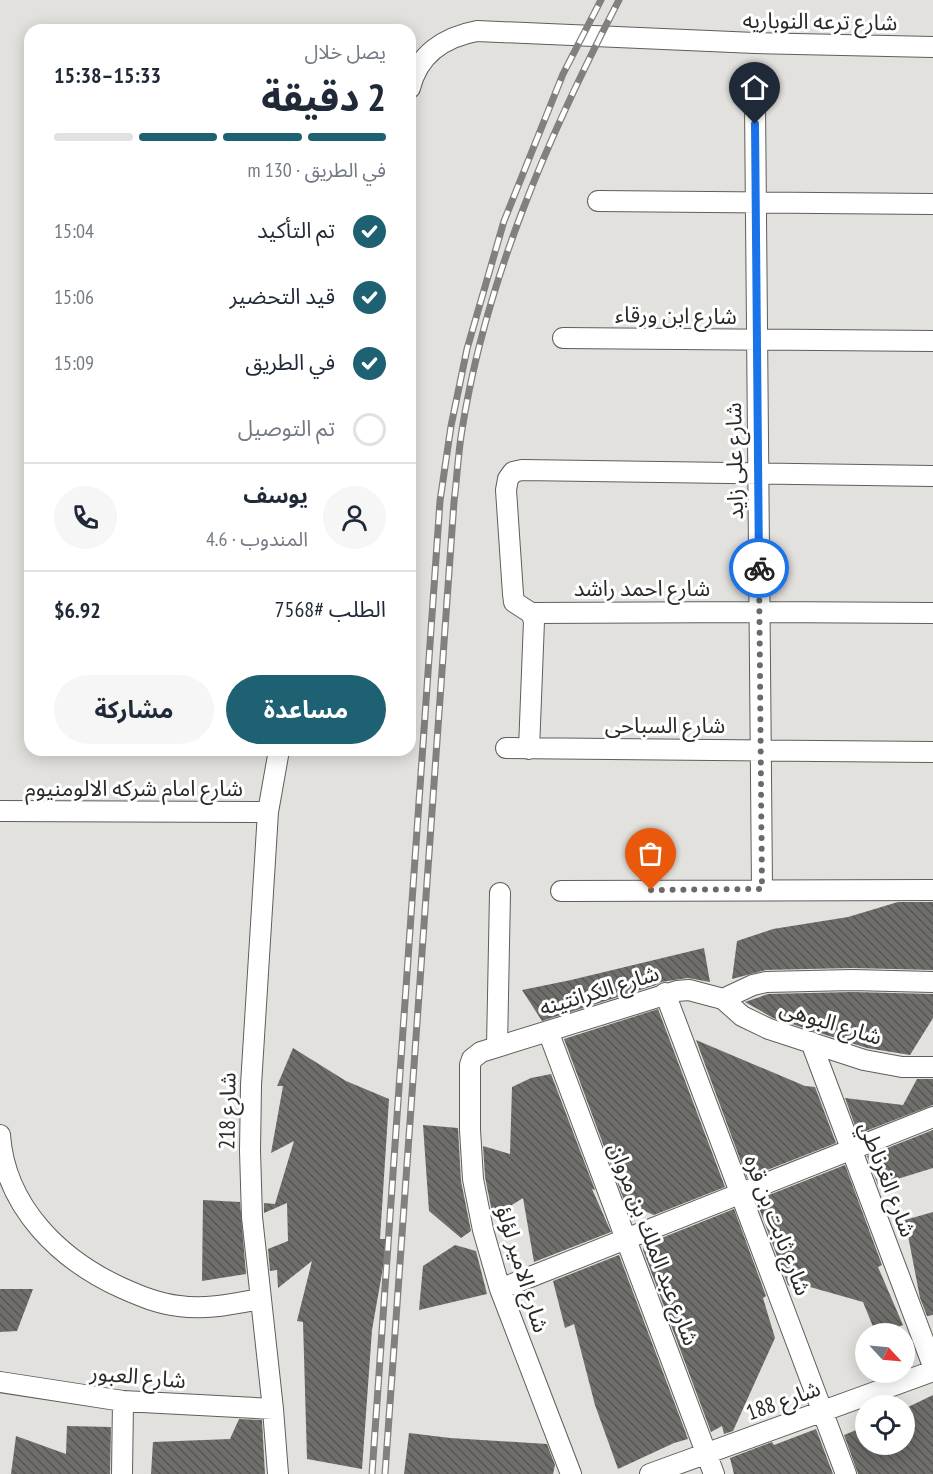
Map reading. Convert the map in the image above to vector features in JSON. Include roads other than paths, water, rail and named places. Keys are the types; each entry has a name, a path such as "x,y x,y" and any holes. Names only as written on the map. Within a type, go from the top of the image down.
{"street":[{"name":"شارع ترعه النوباريه","path":"416,72 437,46 456,36 477,31 754,43 933,47"},
{"name":"شارع على زايد","path":"754,104 762,889"},
{"path":"598,201 933,204"},
{"name":"شارع ابن ورقاء","path":"563,338 933,341"},
{"path":"529,748 534,621 531,613 514,602 506,490 508,479 513,472 522,470 933,476"},
{"name":"شارع احمد راشد","path":"531,613 933,614"},
{"name":"شارع السباحى","path":"506,748 933,752"},
{"name":"شارع 218","path":"278,756 268,812 251,1085 252,1217 278,1474"},
{"name":"شارع امام شركه الالومنيوم","path":"0,811 268,812"},
{"path":"561,891 933,890"},
{"path":"497,1047 500,893"},
{"path":"723,999 743,989 766,982 852,980 933,982"},
{"name":"شارع الكرانتينه","path":"470,1071 470,1065 476,1055 665,993 689,990 723,999"},
{"name":"شارع ثابت بن قره","path":"665,993 846,1474"},
{"name":"شارع البوهى","path":"723,999 742,1016 755,1023 864,1060 902,1066 933,1067"},
{"name":"شارع عبد الملك بن مروان","path":"548,1031 714,1474"},
{"name":"شارع الغرناطي","path":"811,1042 933,1366"},
{"name":"شارع الامير لؤلؤ","path":"470,1071 473,1179 483,1230 500,1288 571,1474"},
{"path":"500,1288 933,1117"},
{"path":"0,1135 1,1155 19,1198 40,1230 59,1250 74,1261 106,1281 144,1298 177,1306 212,1307 260,1299"},
{"name":"شارع 188","path":"650,1474 933,1371"},
{"name":"شارع العبور","path":"0,1382 123,1401 273,1409"},
{"path":"122,1474 123,1401"}],"railway":[{"path":"372,1474 440,501 451,426 467,349 504,221 563,74 601,0"},
{"path":"385,1474 459,448 473,373 487,318 523,209 568,103 619,0"}]}
